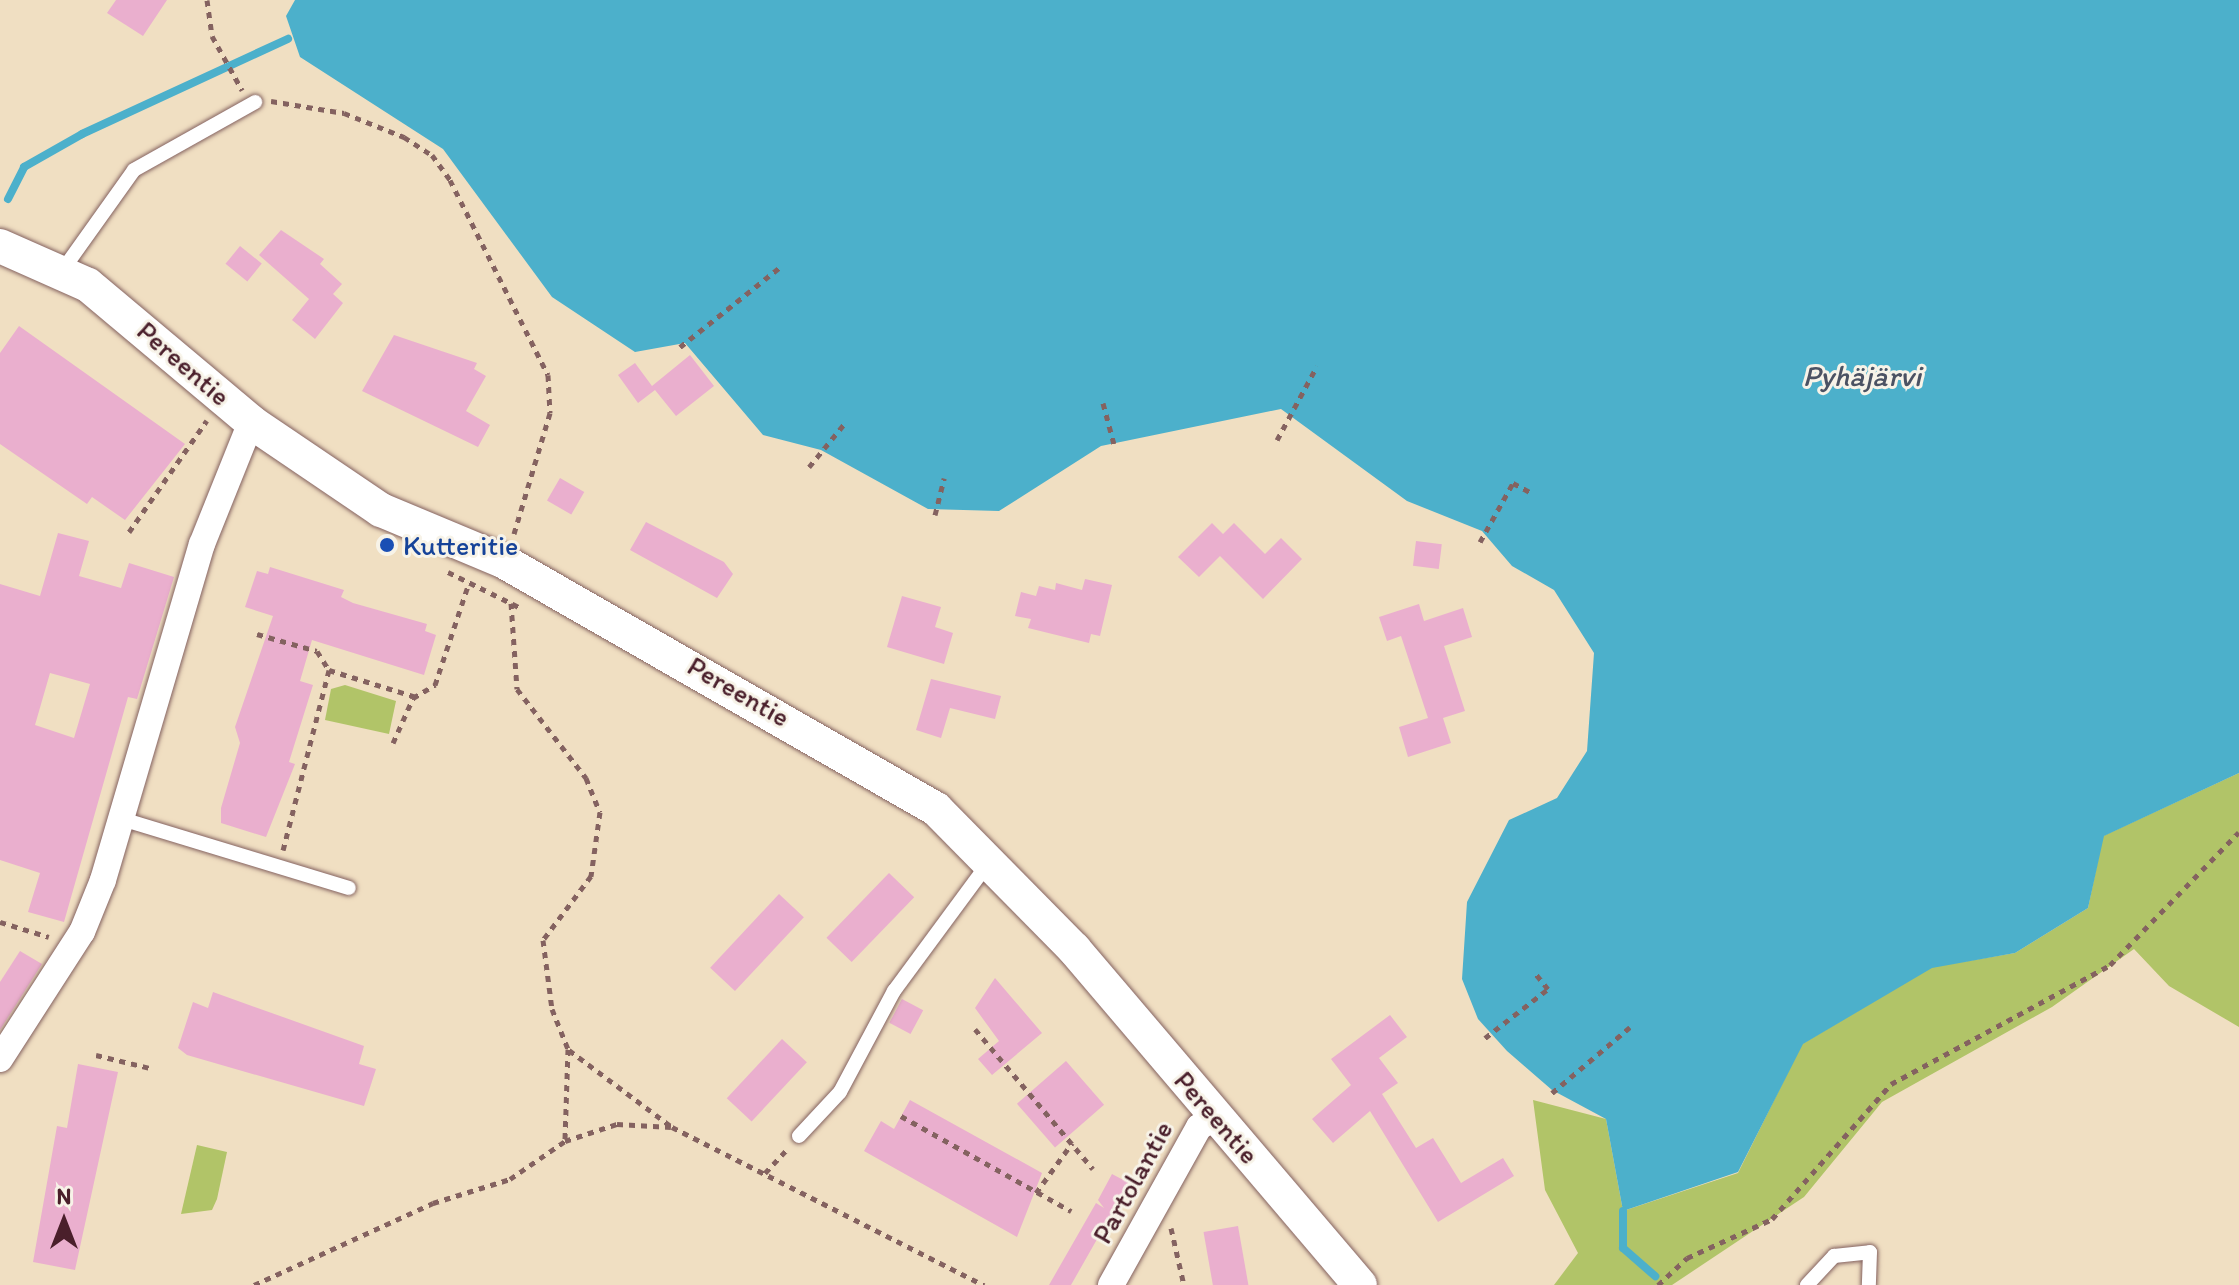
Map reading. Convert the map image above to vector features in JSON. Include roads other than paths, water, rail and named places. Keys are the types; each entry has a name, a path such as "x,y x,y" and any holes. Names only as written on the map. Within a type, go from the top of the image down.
{"street":[{"name":"Pereentie","path":"0,246 62,271 112,302 244,434 381,510 503,561 870,767 936,809 991,859 1360,1285"},
{"path":"0,1059 74,945 122,819 244,434"},
{"name":"Partolantie","path":"1111,1285 1199,1127 1217,1117"}],"lane":[{"path":"62,271 134,170 255,102"},
{"path":"122,819 349,888"},
{"path":"799,1136 840,1092 894,991 991,859"},
{"path":"1807,1285 1834,1256 1870,1252 1869,1285"}],"water":[{"name":"Pyhäjärvi","path":"295,0 2239,0 2239,773 2104,836 2088,908 2015,953 1932,968 1803,1044 1738,1172 1623,1211 1606,1119 1552,1090 1507,1051 1478,1019 1462,979 1467,902 1509,820 1557,798 1587,751 1594,653 1554,590 1512,566 1482,531 1407,501 1281,409 1101,446 999,511 928,509 821,450 763,435 685,343 635,352 552,297 443,149 300,57 286,16"}],"waterway":[{"path":"8,199 24,167 82,134 288,39"},
{"path":"1623,1211 1623,1248 1655,1276"}],"place":[{"name":"Kutteritie","path":"387,545"}]}
